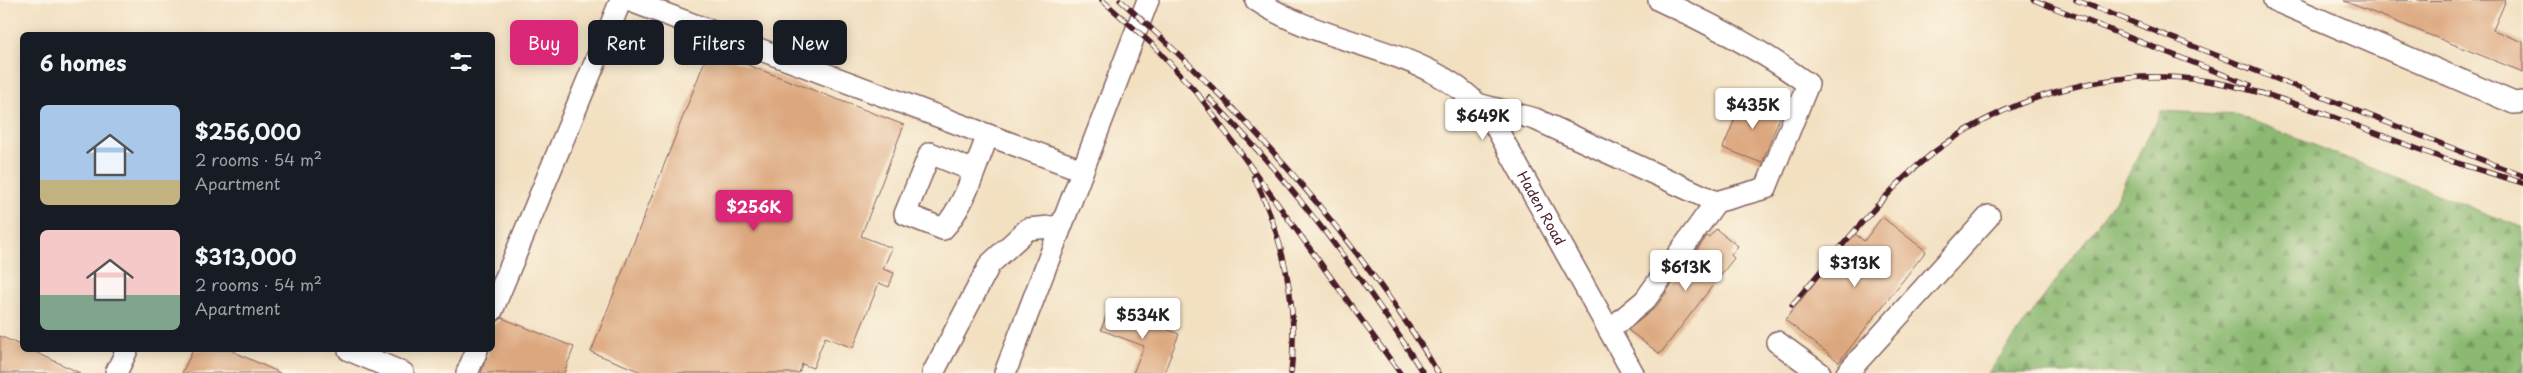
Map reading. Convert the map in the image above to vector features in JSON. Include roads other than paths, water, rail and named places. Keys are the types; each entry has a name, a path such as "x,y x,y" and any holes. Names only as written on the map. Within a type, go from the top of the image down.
{"street":[{"path":"495,304 621,0"},
{"path":"628,0 1082,170"},
{"path":"1005,373 1148,0"},
{"name":"Haden Road","path":"1256,0 1288,18 1424,67 1466,91 1482,105 1633,373"},
{"path":"1609,330 1644,300 1716,202 1766,188 1808,84 1776,61 1745,43 1659,0"},
{"path":"2274,0 2514,103 2523,102"},
{"path":"1482,105 1535,119 1716,202"},
{"path":"974,171 988,135"},
{"path":"1847,373 1989,216"},
{"path":"933,373 990,264 1028,229 1061,226"},
{"path":"1777,342 1820,373"},
{"path":"116,373 126,352"},
{"path":"354,352 403,373"},
{"path":"467,373 475,352"}],"railway":[{"path":"1102,0 1153,45 1198,94 1400,373"},
{"path":"1120,0 1219,94 1310,194 1385,292 1413,332 1438,373"},
{"path":"2034,0 2250,85"},
{"path":"2076,0 2523,176"},
{"path":"1792,305 1875,208 1905,177 1935,152 1968,129 2004,111 2042,96 2082,85 2122,79 2162,77 2201,80 2233,86 2325,114"},
{"path":"1209,98 1268,162 1324,230 1375,300 1423,373"},
{"path":"2320,112 2447,160 2523,183"},
{"path":"1254,177 1273,224 1286,272 1293,323 1291,373"}]}
